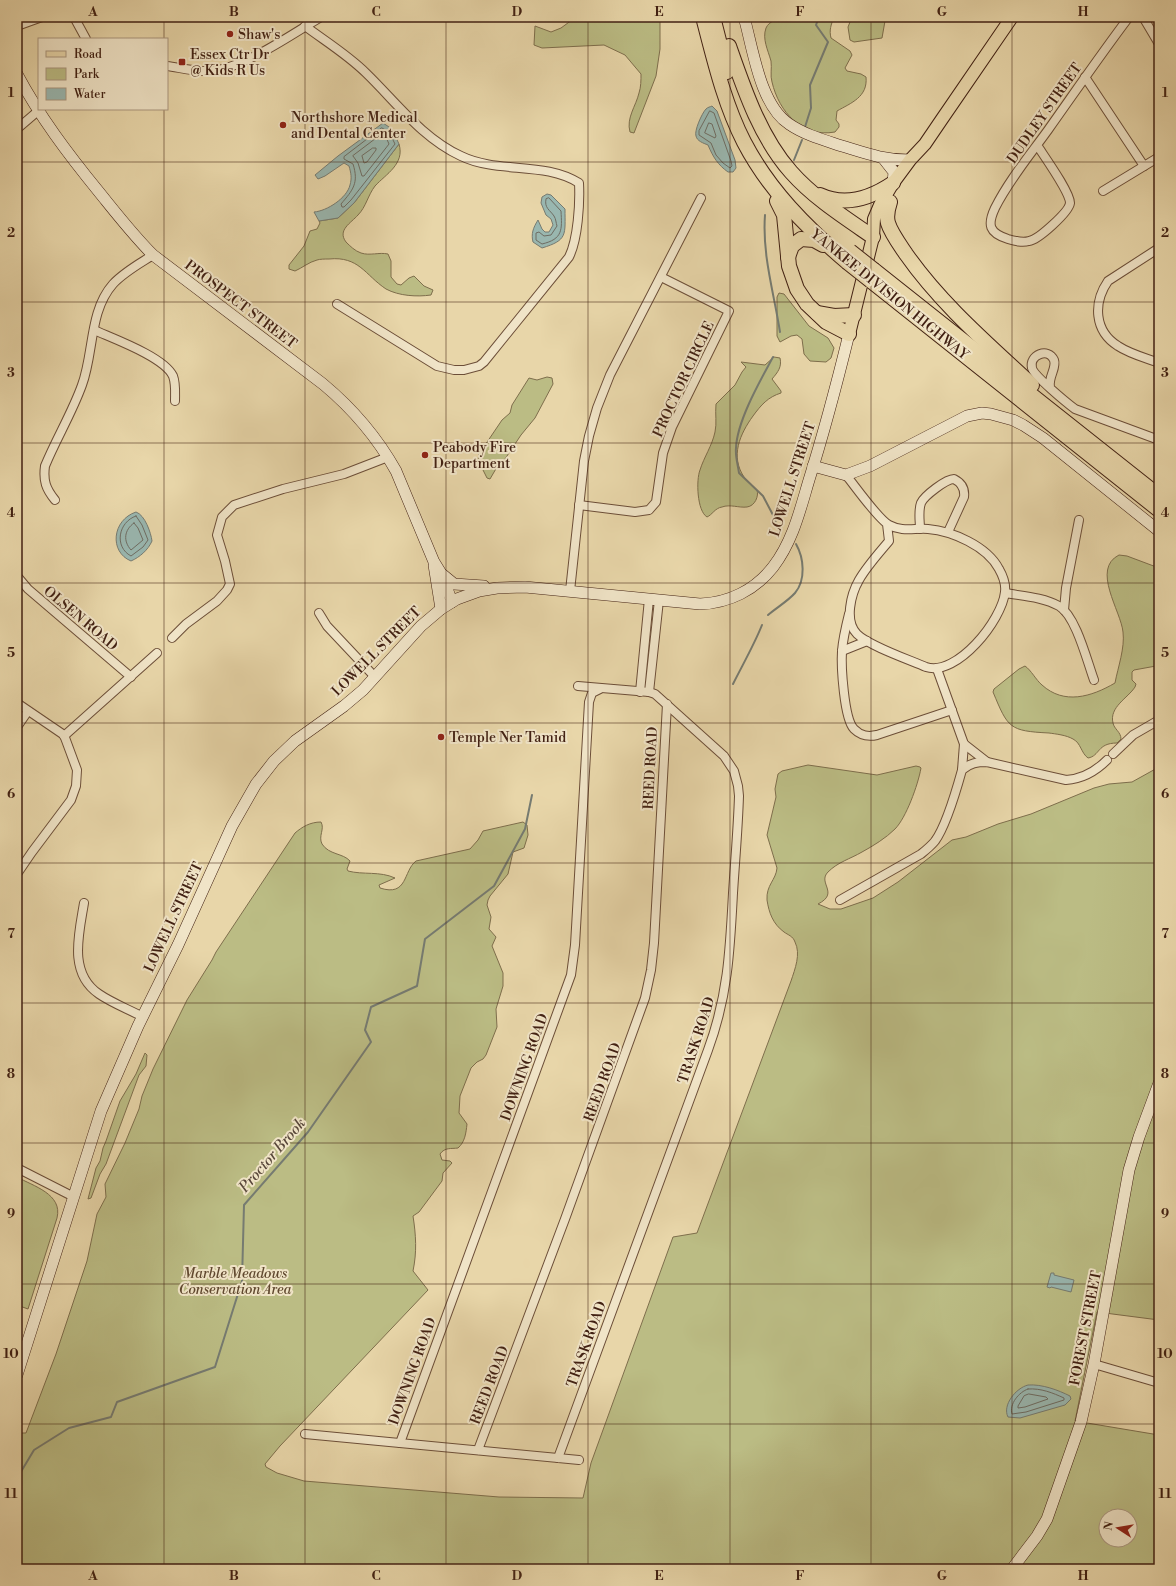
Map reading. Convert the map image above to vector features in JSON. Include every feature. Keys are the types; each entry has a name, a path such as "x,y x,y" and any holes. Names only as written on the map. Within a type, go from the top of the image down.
{"highway":[{"name":"YANKEE DIVISION HIGHWAY","path":"703,17 725,96 744,142 770,184 802,222 873,276 1159,510"},
{"name":"YANKEE DIVISION HIGHWAY","path":"713,17 733,91 747,125 761,153 778,178 802,207 848,256"},
{"path":"717,17 746,92 764,130 783,161 810,190 872,237"},
{"path":"725,96 733,130 743,152 781,208 784,215 788,259 791,274 797,289 807,304 826,322 849,334"},
{"path":"810,190 828,198 844,200 872,196 893,183"},
{"path":"890,202 887,215 890,227 914,264 936,293 952,311 1119,463"},
{"path":"788,259 792,246 801,239 807,238 848,256"},
{"name":"YANKEE DIVISION HIGHWAY","path":"873,276 1119,463 1159,496"},
{"path":"817,313 834,316 854,315"}],"main road":[{"name":"LOWELL STREET","path":"849,334 872,237 874,219 877,212 893,183 910,160 925,144 1012,17"},
{"name":"LOWELL STREET","path":"872,237 890,202 920,156 925,144"}],"street":[{"path":"17,26 42,17"},
{"path":"74,17 85,38"},
{"path":"168,66 209,71 231,67 254,56 321,17"},
{"path":"744,17 767,97 771,105 788,124 805,133 883,158 910,160"},
{"name":"DUDLEY STREET","path":"1037,145 1067,192 1070,202 1068,207 1057,220 1033,240 1022,242 1002,237 991,229 990,223 996,207 1037,145 1129,17"},
{"path":"1143,17 1159,44"},
{"path":"305,26 361,68 411,120 453,152 462,157 479,162 558,173 579,183 579,204 574,244 569,257 484,362 479,366 458,371 438,366 337,304"},
{"name":"PROSPECT STREET","path":"17,74 38,111 82,171 134,236 152,255 336,394 367,427 388,457 405,490 434,562 442,575 452,602"},
{"path":"1086,77 1144,166"},
{"path":"17,129 38,111"},
{"path":"1103,191 1159,156"},
{"path":"883,158 894,172 893,183"},
{"path":"570,591 586,449 597,408 610,375 701,198"},
{"path":"1159,248 1108,281 1103,289 1098,312 1101,328 1110,340 1124,350 1159,363"},
{"path":"55,500 46,487 44,480 45,466 82,384 99,307 107,292 123,275 152,255"},
{"name":"PROCTOR CIRCLE","path":"579,505 635,512 643,512 653,506 658,496 663,453 672,426 729,311 661,277"},
{"path":"94,330 151,356 164,365 173,376 175,385 175,401"},
{"name":"LOWELL STREET","path":"17,1375 19,1357 74,1197 101,1111 232,826 256,784 284,750 353,699 421,626 452,602 479,591 497,588 525,587 700,604 711,603 734,597 756,584 774,566 786,546 796,522 834,396 849,334"},
{"path":"1050,387 1065,402 1079,411 1159,440"},
{"path":"846,475 870,466 967,416 982,413 992,414 1023,424 1044,438 1159,530"},
{"path":"172,638 186,624 217,601 227,590 230,584 217,535 222,517 234,505 283,489 344,474 388,457"},
{"path":"813,466 846,475 887,524 905,530 940,530 967,541 989,556 998,567 1005,583 1005,592 1002,604 996,617 980,638 966,653 946,667 937,669 926,667 867,641 856,634 850,618 850,608"},
{"path":"920,529 920,508 924,499 946,481 954,479 961,484 965,492 948,532"},
{"path":"1064,610 1066,588 1079,520"},
{"path":"887,524 889,541"},
{"path":"905,530 889,541 859,581 850,608 842,651 848,717 854,728 865,736 877,735 952,710"},
{"name":"PROSPECT STREET","path":"434,562 441,609"},
{"path":"442,575 454,584 497,588"},
{"name":"OLSEN ROAD","path":"17,576 33,594 131,677"},
{"path":"1051,603 1060,596 1066,588"},
{"path":"1005,592 1051,603 1064,610 1073,623 1094,680"},
{"path":"640,692 654,600"},
{"path":"578,686 649,692 654,600"},
{"path":"319,613 327,626 375,677"},
{"path":"842,651 867,641"},
{"path":"64,736 157,653"},
{"path":"840,900 921,854 935,840 943,826 962,770 964,744 937,669"},
{"name":"DOWNING ROAD","path":"400,1443 571,975 575,945 589,702 592,693 600,689"},
{"name":"TRASK ROAD","path":"558,1458 712,1038 723,1002 727,977 739,804 738,786 734,771 724,756 667,704 655,694 649,692"},
{"path":"17,703 64,736 77,770 74,794 17,874"},
{"name":"REED ROAD","path":"478,1450 573,1197 645,998 651,970 654,943 667,704"},
{"path":"17,726 28,711"},
{"path":"962,770 971,764 987,762 1066,780 1075,779 1089,774 1110,757 1133,735 1159,720"},
{"path":"964,744 987,762"},
{"path":"84,903 78,950 81,972 90,986 98,993 143,1017"},
{"name":"FOREST STREET","path":"1012,1569 1037,1536 1050,1510 1081,1422 1094,1364 1130,1170 1139,1137 1159,1083"},
{"path":"17,1168 74,1197"},
{"path":"1094,1364 1159,1383"},
{"path":"305,1434 579,1460"}],"green space":[{"path":"576,17 660,17 660,49 656,76 634,133 630,132 629,122 640,91 641,74 625,55 604,45 542,48 534,45 535,26 551,32 561,28"},
{"path":"784,17 834,17 830,32 831,38 850,51 852,55 845,68 847,71 861,74 866,77 864,90 858,98 837,111 836,120 839,127 835,132 823,133 802,127 786,113 775,93 771,80 771,61 766,44 765,32 769,24"},
{"path":"852,17 885,17 882,38 854,42 850,40 848,27"},
{"path":"399,144 400,151 397,163 375,186 361,212 346,227 343,234 346,242 361,253 388,254 391,261 391,277 397,284 401,285 409,278 414,276 424,286 433,290 431,295 408,295 386,289 355,263 348,260 324,259 311,262 295,271 289,269 289,265 304,246 310,231 317,229 320,223 319,221 338,218 354,203"},
{"path":"779,293 784,294 809,326 828,338 834,348 831,358 826,362 810,361 804,354 802,339 797,335 791,336 780,342 777,336 777,297"},
{"path":"774,357 780,358 780,367 772,379 781,393 772,397 759,408 744,430 738,445 737,453 740,469 748,482 757,490 756,500 752,505 747,507 725,506 715,510 707,517 701,509 699,502 698,481 702,465 715,432 716,404 735,385 746,367 741,362 765,365"},
{"path":"547,377 552,378 553,384 535,418 521,435 503,462 497,467 490,479 487,478 478,460 479,454 502,420 510,413 512,405 529,378 537,380"},
{"path":"1119,555 1127,556 1159,568 1159,661 1156,666 1134,670 1132,672 1132,680 1136,684 1135,687 1116,707 1113,717 1113,723 1120,734 1121,739 1117,743 1102,747 1095,755 1088,758 1078,743 1070,738 1055,734 1025,731 1012,725 1002,713 993,692 994,689 1025,666 1040,683 1050,691 1068,697 1087,695 1115,683 1122,651 1123,632 1107,580 1111,561"},
{"name":"Marble Meadows Conservation Area","path":"808,765 877,775 916,766 921,768 911,801 895,829 888,836 836,866 825,876 828,892 827,896 818,904 830,909 841,909 873,898 898,882 952,840 966,837 998,824 1031,814 1094,788 1109,784 1132,782 1159,767 1159,1320 1097,1312 1075,1421 1159,1435 1159,1569 17,1569 17,1447 22,1433 26,1433 56,1354 87,1261 97,1214 106,1197 105,1184 125,1143 153,1069 187,1000 216,952 295,833 306,825 317,822 321,822 322,825 322,844 328,850 347,858 350,861 347,869 348,871 377,874 395,878 379,885 380,888 389,890 396,889 404,882 412,865 416,861 470,849 478,840 483,831 523,822 527,825 528,835 524,848 513,852 508,874 488,900 487,905 491,917 489,929 496,937 492,946 503,973 503,986 496,1009 497,1027 486,1055 471,1068 460,1096 459,1113 467,1124 465,1137 458,1148 446,1149 440,1154 442,1160 450,1161 452,1163 443,1173 442,1181 419,1212 413,1216 416,1244 413,1271 428,1290 280,1446 265,1464 266,1467 277,1473 304,1481 499,1497 583,1498 591,1463 673,1237 697,1233 796,967 797,947 795,942 792,937 780,929 774,922 770,914 767,900 769,886 775,876 777,868 767,835 776,797 775,789 778,774 782,771"},
{"path":"145,1053 147,1055 146,1066 139,1075 106,1164 100,1174 91,1198 88,1199 96,1168 100,1161 103,1148 120,1101 136,1074"},
{"path":"17,1177 45,1192 56,1203 58,1210 57,1218 28,1309 17,1305"}],"water":[{"path":"712,106 717,111 735,160 736,168 733,172 728,172 721,167 708,145 699,141 696,136 697,126 702,114 707,108"},
{"path":"383,123 392,129 399,144 354,203 338,218 319,221 314,212 325,209 341,199 348,190 351,182 351,176 349,166 344,163 318,179 315,175"},
{"path":"547,194 551,195 565,209 565,231 561,239 557,242 542,248 533,242 532,234 538,220 545,232 549,232 553,225 551,219 546,215 541,203 542,197"},
{"path":"136,512 145,520 152,541 143,553 131,561 124,557 119,551 116,536 122,522 128,516"},
{"path":"1051,1273 1074,1280 1071,1292 1047,1287"},
{"path":"1028,1385 1044,1386 1070,1396 1071,1399 1065,1405 1020,1418 1008,1417 1007,1407 1011,1398 1015,1393"}],"waterway":[{"name":"Proctor Brook","path":"805,127 811,108 810,85 828,42 816,25 819,17"},
{"name":"Proctor Brook","path":"794,160 802,140"},
{"name":"Proctor Brook","path":"765,215 765,245 780,332"},
{"name":"Proctor Brook","path":"773,357 756,389 740,426 737,437 736,454 739,473 763,496 779,531"},
{"name":"Proctor Brook","path":"768,615 792,596 799,588 803,569 801,556 796,544"},
{"name":"Proctor Brook","path":"733,684 762,625"},
{"name":"Proctor Brook","path":"17,1540 19,1475 34,1450 69,1428 111,1417 117,1402 215,1367 242,1281 244,1205 308,1132 371,1042 365,1030 371,1007 417,986 425,939 494,886 525,829 532,795"}],"place":[{"name":"Shaw's","path":"230,34"},
{"name":"Essex Ctr Dr @ Kids R Us","path":"182,62"},
{"name":"Northshore Medical and Dental Center","path":"283,125"},
{"name":"Peabody Fire Department","path":"425,455"},
{"name":"Temple Ner Tamid","path":"441,737"}]}
